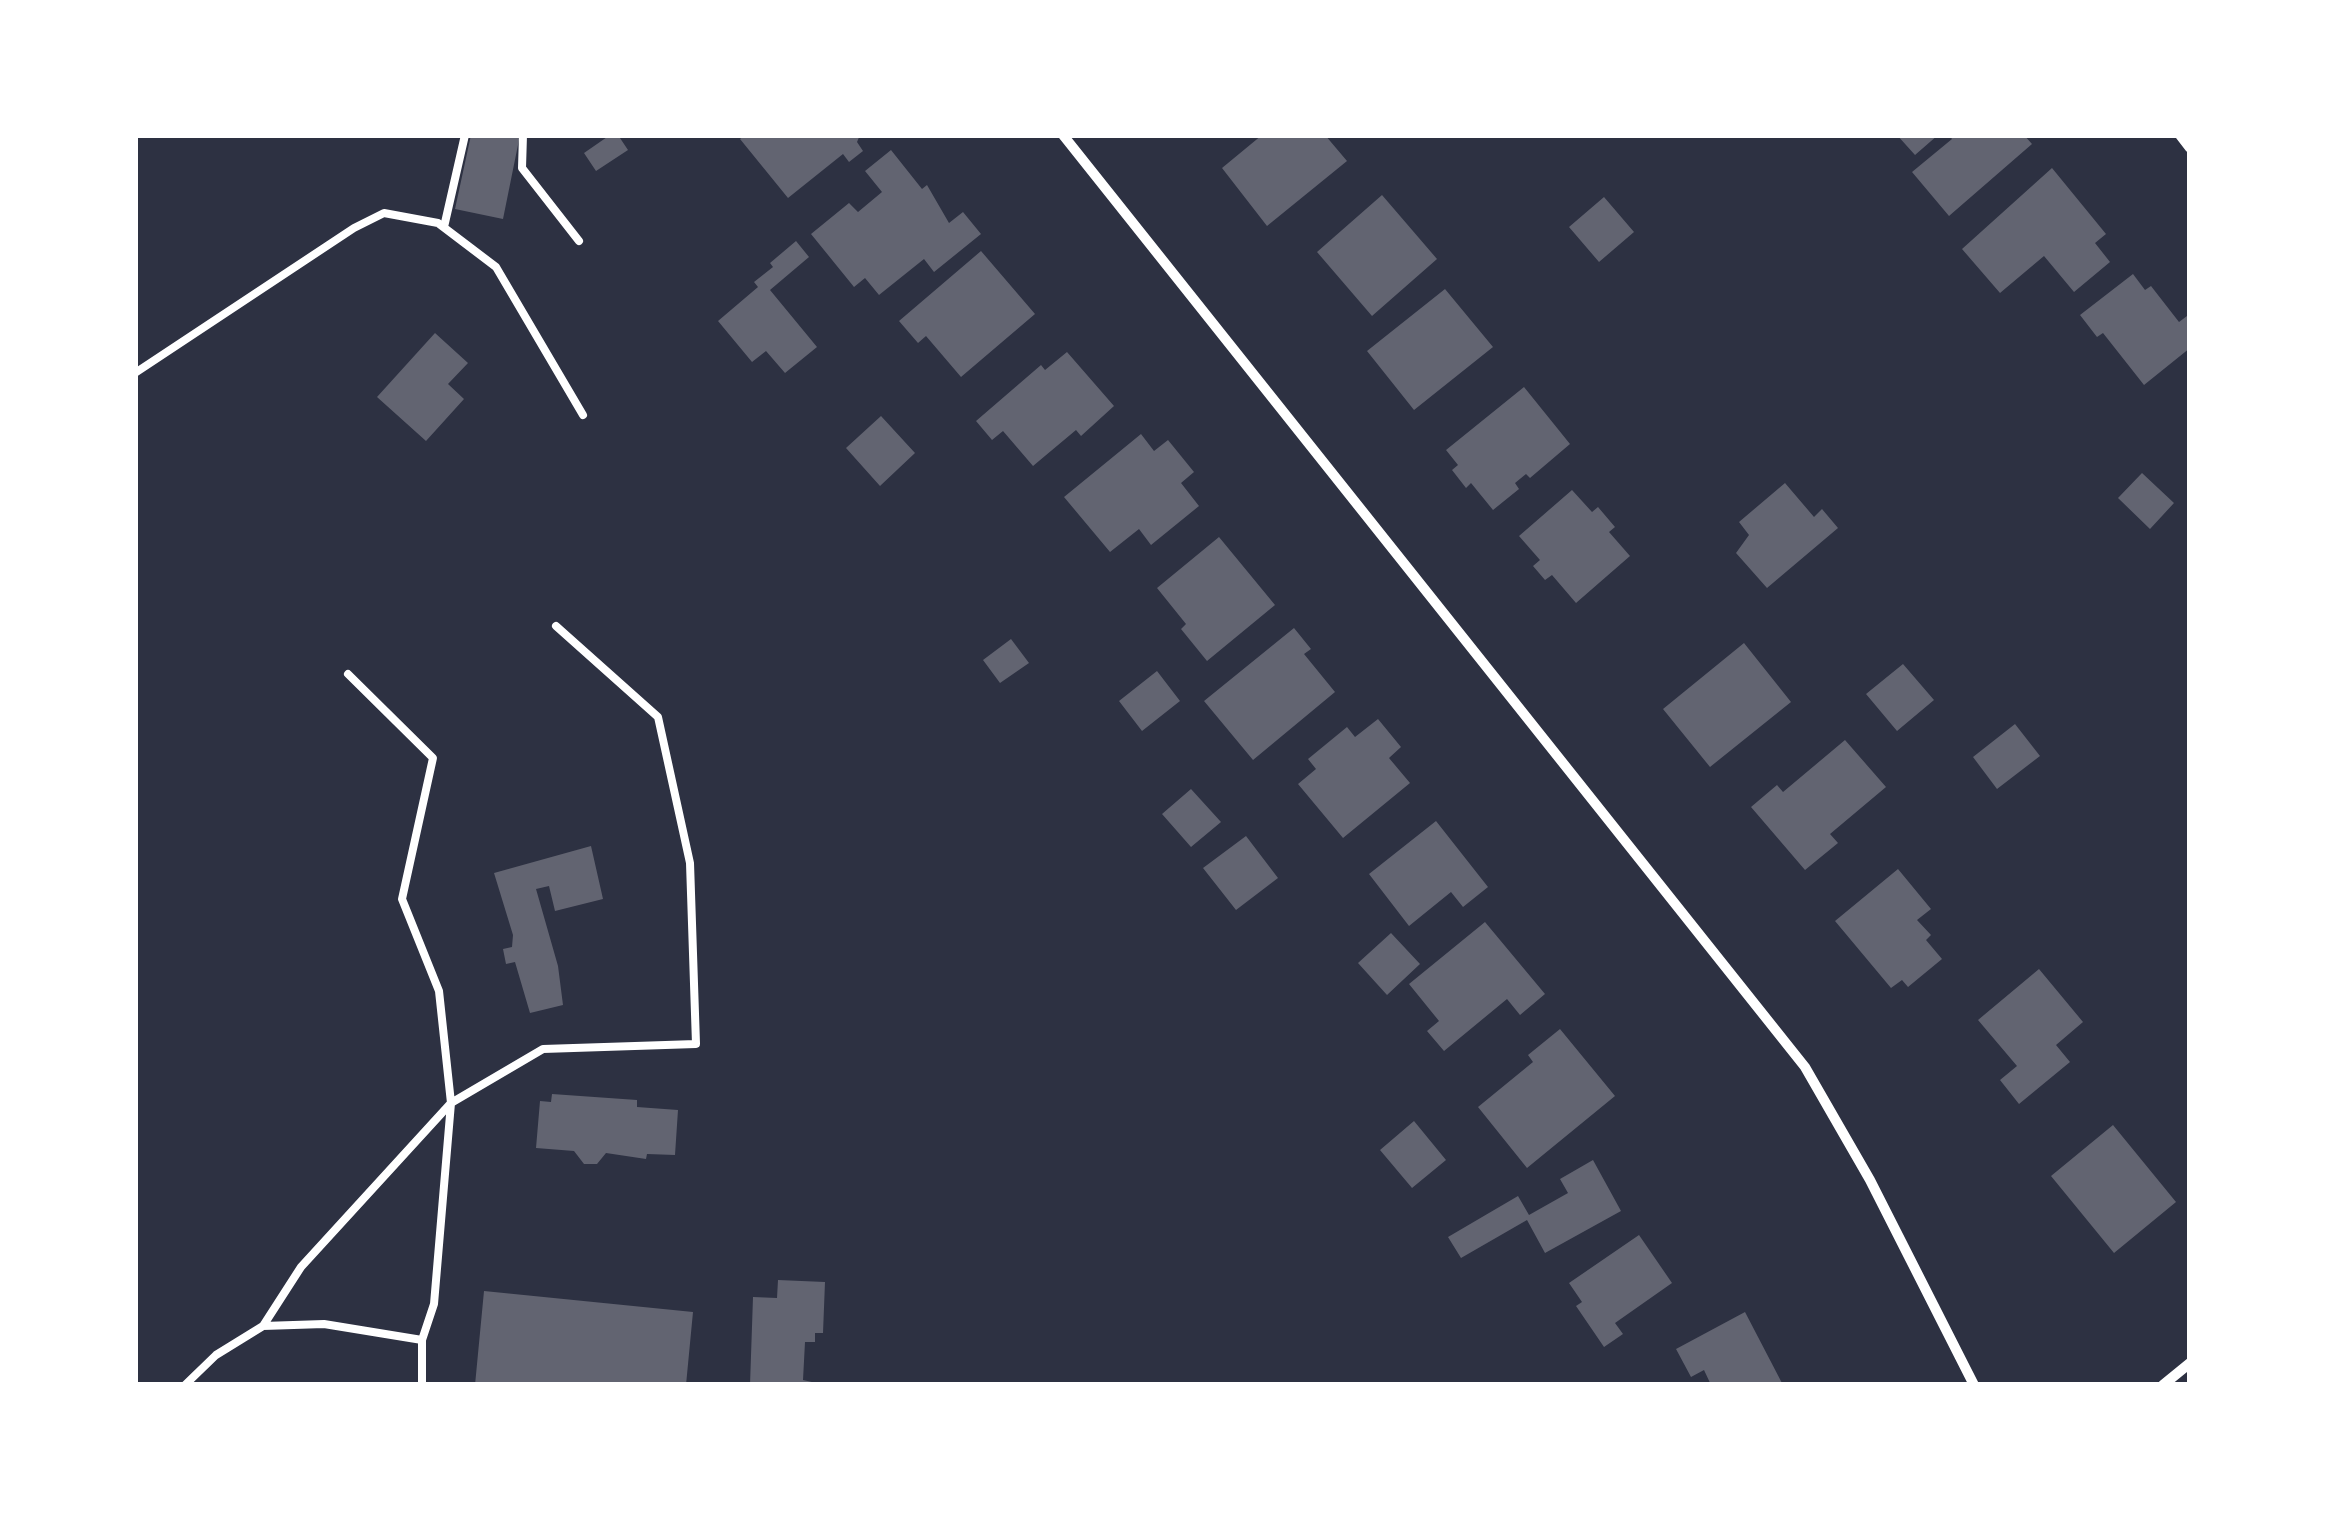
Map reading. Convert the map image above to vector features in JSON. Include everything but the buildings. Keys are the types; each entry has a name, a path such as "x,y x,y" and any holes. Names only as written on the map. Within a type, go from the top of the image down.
{"street":[{"path":"1063,135 1805,1068 1897,1230 1974,1385"},
{"path":"2180,135 2190,148"},
{"path":"2163,1385 2190,1363"}],"lane":[{"path":"444,227 465,135"},
{"path":"523,135 522,168 579,242"},
{"path":"135,374 354,228 384,213 444,227 496,266 583,415"},
{"path":"185,1385 216,1356 262,1326 301,1267 451,1104 543,1049 696,1044 690,863 658,718 556,626"},
{"path":"348,674 434,758 402,899 438,990 451,1104 434,1304 422,1340 422,1385"},
{"path":"262,1326 324,1324 422,1340"}]}
